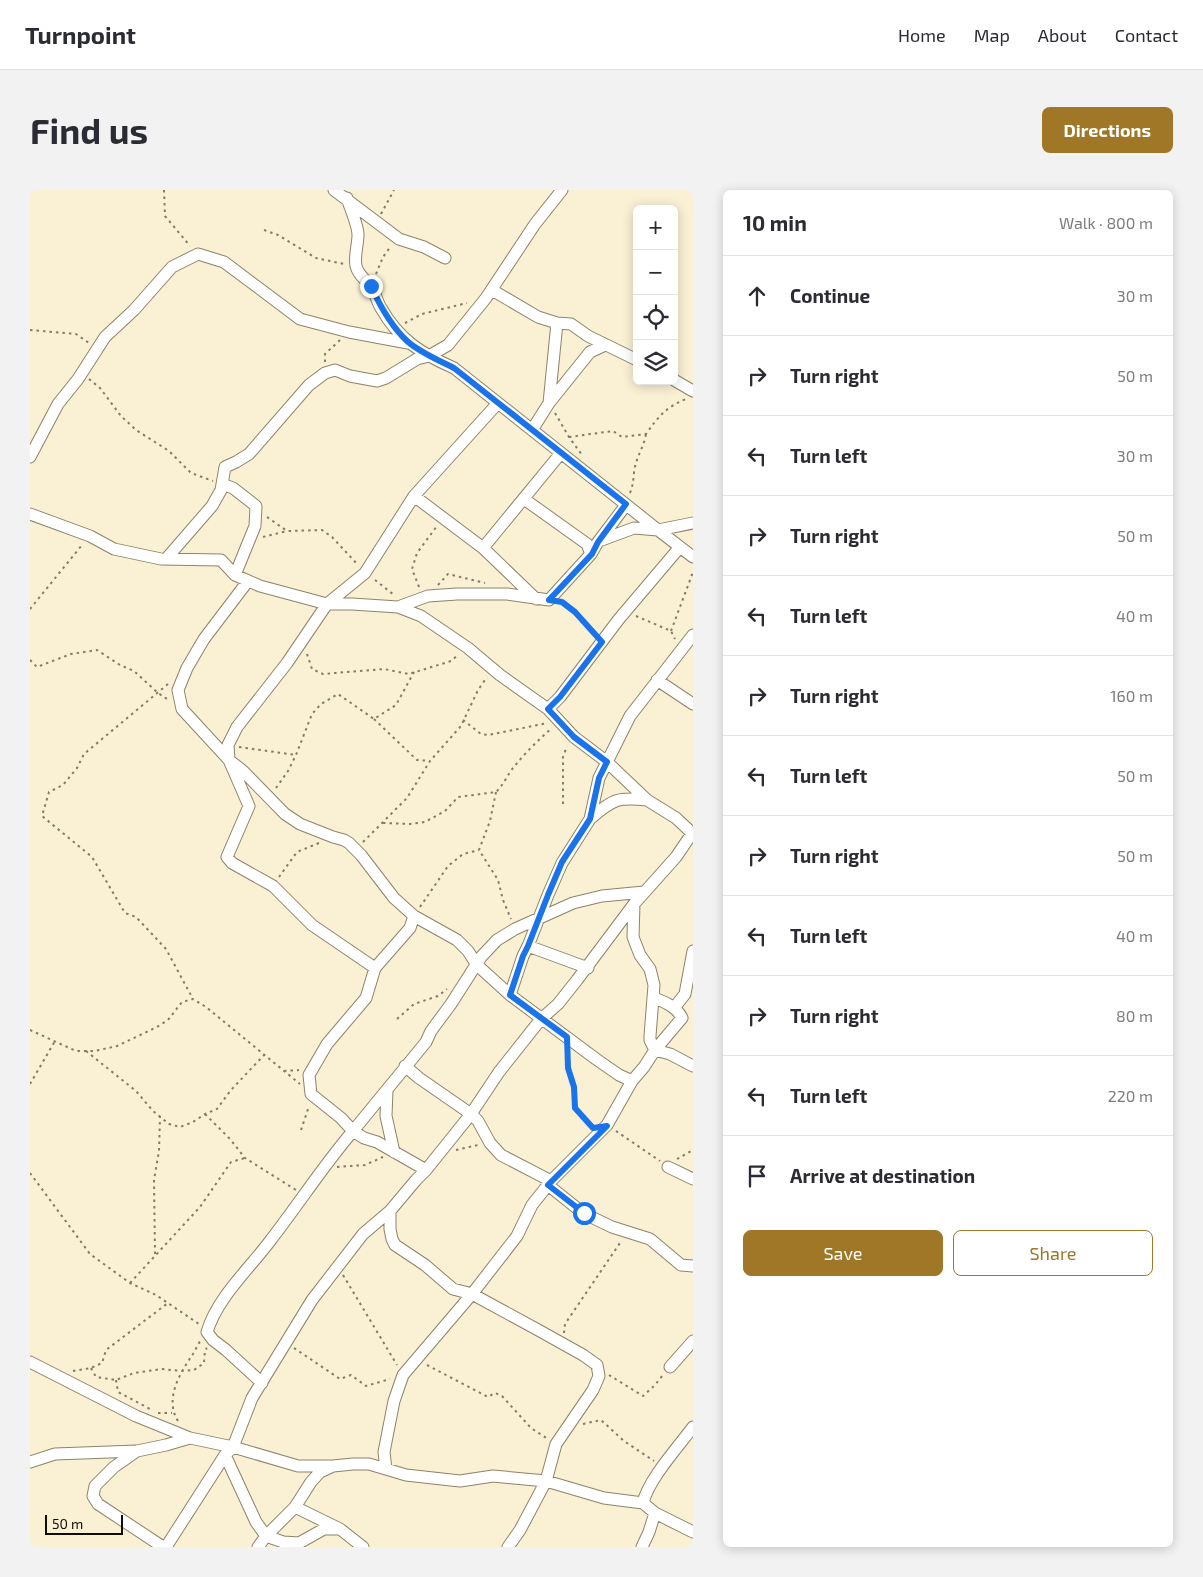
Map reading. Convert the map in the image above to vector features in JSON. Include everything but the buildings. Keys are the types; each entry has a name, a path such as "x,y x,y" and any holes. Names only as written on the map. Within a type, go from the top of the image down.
{"street":[{"path":"334,190 347,198 397,238 424,247 446,258"},
{"path":"166,559 212,506 221,490 225,467 249,454 309,385 325,373 335,370 350,376 377,381 386,378 417,359 430,356 448,345 492,290 535,224 562,190"},
{"path":"347,198 358,234 355,256 356,267 363,279 371,286 381,308 408,343 454,368 658,530 688,550 619,620 560,697 548,709"},
{"path":"30,457 58,404 78,379 105,337 134,310 172,267 198,254 224,262 300,319 349,332 408,343"},
{"path":"492,290 538,317 557,323 571,324 588,336 633,358"},
{"path":"549,403 557,323"},
{"path":"448,345 454,368"},
{"path":"532,430 549,403 590,352 605,345"},
{"path":"678,384 690,395"},
{"path":"375,968 312,925 273,886 232,863 227,857 249,806 229,760 228,745 237,727 287,663 327,604 366,573 414,496 498,403"},
{"path":"483,548 561,454"},
{"path":"222,484 234,488 256,506 255,526 235,574"},
{"path":"414,496 483,548 536,599"},
{"path":"524,499 587,544 592,554"},
{"path":"30,514 90,536 114,549 166,559 220,560 235,574 260,586 327,604 402,606 428,596 457,594 507,594 549,600 592,554 598,542 626,504"},
{"path":"598,542 634,528 658,530 693,523"},
{"path":"248,581 219,618 187,668 178,690 182,710 229,760 243,771 285,814 300,824 344,840 355,849 394,898 414,916 457,940 468,951 477,965 510,995 619,1075 632,1081"},
{"path":"137,1451 114,1467 95,1486 93,1496 98,1504 164,1547 229,1451 252,1398 312,1300 363,1234 390,1211 426,1170 471,1114 499,1072 541,1019 558,1004 588,968 634,904 676,857 693,833 676,818 647,800 607,762 572,735 548,709 493,669 468,648 421,616 402,606"},
{"path":"590,819 599,778 630,716 693,635"},
{"path":"657,680 693,704"},
{"path":"510,995 523,956 562,862 590,819 611,802 618,799 647,800"},
{"path":"262,1383 210,1336 210,1321 222,1301 270,1242 324,1168 426,1042 431,1031 481,957 497,940 515,929 573,903 602,896 644,892"},
{"path":"634,904 634,938 640,955 650,969 654,985 650,1040 655,1050 670,1054 693,1066"},
{"path":"414,916 410,928 375,968 366,998 327,1044 309,1075 311,1094 341,1118 353,1132 426,1170"},
{"path":"528,946 588,968"},
{"path":"674,1008 684,994 693,951"},
{"path":"386,1469 384,1452 394,1401 402,1375 472,1294 517,1236 532,1205 549,1183 607,1126 632,1081 644,1068 655,1050 688,1019 666,1003 654,998"},
{"path":"405,1066 471,1114 478,1121 490,1143 501,1155 549,1183 584,1213 612,1227 650,1239 681,1264 693,1266"},
{"path":"387,1088 386,1116 394,1152"},
{"path":"668,1166 693,1180"},
{"path":"390,1211 390,1229 392,1239 396,1245 453,1289 472,1294 597,1365 599,1376 593,1390 556,1444 546,1481 520,1530 508,1547"},
{"path":"670,1367 693,1342"},
{"path":"30,1362 136,1416 190,1438 229,1451 298,1466 369,1464 406,1475 460,1481 493,1476 546,1481 604,1498 643,1503 655,1513 693,1532"},
{"path":"643,1503 645,1494 693,1427"},
{"path":"30,1462 55,1454 137,1451 190,1438"},
{"path":"229,1451 256,1522 266,1536 300,1545 324,1529 340,1529"},
{"path":"258,1547 266,1536 295,1507 311,1482 320,1472 334,1466"},
{"path":"295,1507 340,1529 363,1547"},
{"path":"642,1547 655,1513"}],"path":[{"path":"164,190 165,216 198,254"},
{"path":"376,222 394,190"},
{"path":"264,230 278,235 316,258 356,267"},
{"path":"371,286 383,257 397,238"},
{"path":"395,328 422,314 468,303"},
{"path":"30,330 76,334 97,349"},
{"path":"325,373 325,354 349,332"},
{"path":"78,379 86,378 93,382 100,388 121,416 136,430 169,451 191,473 222,484"},
{"path":"626,504 634,483 634,473 645,444 646,434 659,416 674,404 690,395"},
{"path":"549,403 586,461"},
{"path":"569,437 613,431 622,437 646,434"},
{"path":"256,506 287,532"},
{"path":"424,598 412,569 417,553 443,518"},
{"path":"249,541 287,532 322,530 332,537 366,573 402,606"},
{"path":"30,609 90,536"},
{"path":"671,632 693,572"},
{"path":"549,600 562,602 575,612 602,642"},
{"path":"619,620 637,615 671,632 680,651"},
{"path":"302,641 312,668 323,674 384,669 409,674 451,661 468,648"},
{"path":"30,660 37,667 71,654 97,650 120,665 134,670 158,693 182,710"},
{"path":"355,849 407,798 430,761 461,726 478,690 493,669"},
{"path":"374,719 396,705 414,672"},
{"path":"172,680 84,754 77,768 63,785 49,792 42,816 92,857 125,913 136,917 166,949 193,999 206,1007 311,1094 301,1130"},
{"path":"268,797 288,771 312,714 321,704 338,694 374,719 417,760 430,761"},
{"path":"464,720 481,734 488,735 559,721"},
{"path":"479,850 490,821 496,792 536,742 559,721"},
{"path":"563,804 563,757 572,735"},
{"path":"228,745 296,755"},
{"path":"382,823 410,824 426,822 445,811 458,797 496,792"},
{"path":"273,886 297,852 333,837"},
{"path":"414,916 448,866 463,854 479,850"},
{"path":"479,850 498,880 503,900 515,929"},
{"path":"397,1019 414,1004 438,996 452,985"},
{"path":"30,1030 76,1051 95,1051 117,1046 157,1027 168,1020 182,1002 193,999"},
{"path":"567,1037 568,1068 574,1087 575,1108 593,1128 607,1126 668,1166 679,1157 693,1150"},
{"path":"30,1084 55,1041"},
{"path":"86,1051 136,1090 146,1103 169,1124 180,1127 217,1109 231,1090 264,1055"},
{"path":"284,1071 312,1069"},
{"path":"205,1114 230,1139 245,1158 304,1196"},
{"path":"155,1255 154,1180 159,1151 160,1116"},
{"path":"439,1154 490,1143"},
{"path":"324,1168 365,1165 394,1152"},
{"path":"130,1284 200,1207 231,1162 245,1158"},
{"path":"30,1173 90,1254 130,1284 156,1295 194,1320 210,1336"},
{"path":"563,1344 565,1324 627,1232"},
{"path":"286,1342 340,1379 351,1375 366,1386 402,1375 338,1266"},
{"path":"72,1371 91,1368 102,1363 106,1350 168,1303"},
{"path":"190,1438 172,1413 173,1393 181,1371 199,1342 210,1336"},
{"path":"91,1368 96,1378 116,1380 134,1373 162,1369 194,1370 204,1363 205,1350 210,1336"},
{"path":"416,1359 488,1397 495,1394 502,1396 531,1428 556,1444"},
{"path":"597,1365 617,1381 643,1396 656,1385 670,1367"},
{"path":"116,1380 118,1392 157,1413 172,1413"},
{"path":"568,1426 601,1420 624,1441 663,1467"}],"route":[{"path":"371,286 381,308 408,343 454,368 626,504 598,542 592,554 549,600 562,602 575,612 602,642 560,697 548,709 574,737 607,762 599,778 590,819 562,862 523,956 510,995 567,1037 568,1068 574,1087 575,1108 593,1128 607,1126 548,1185 584,1213"}]}
